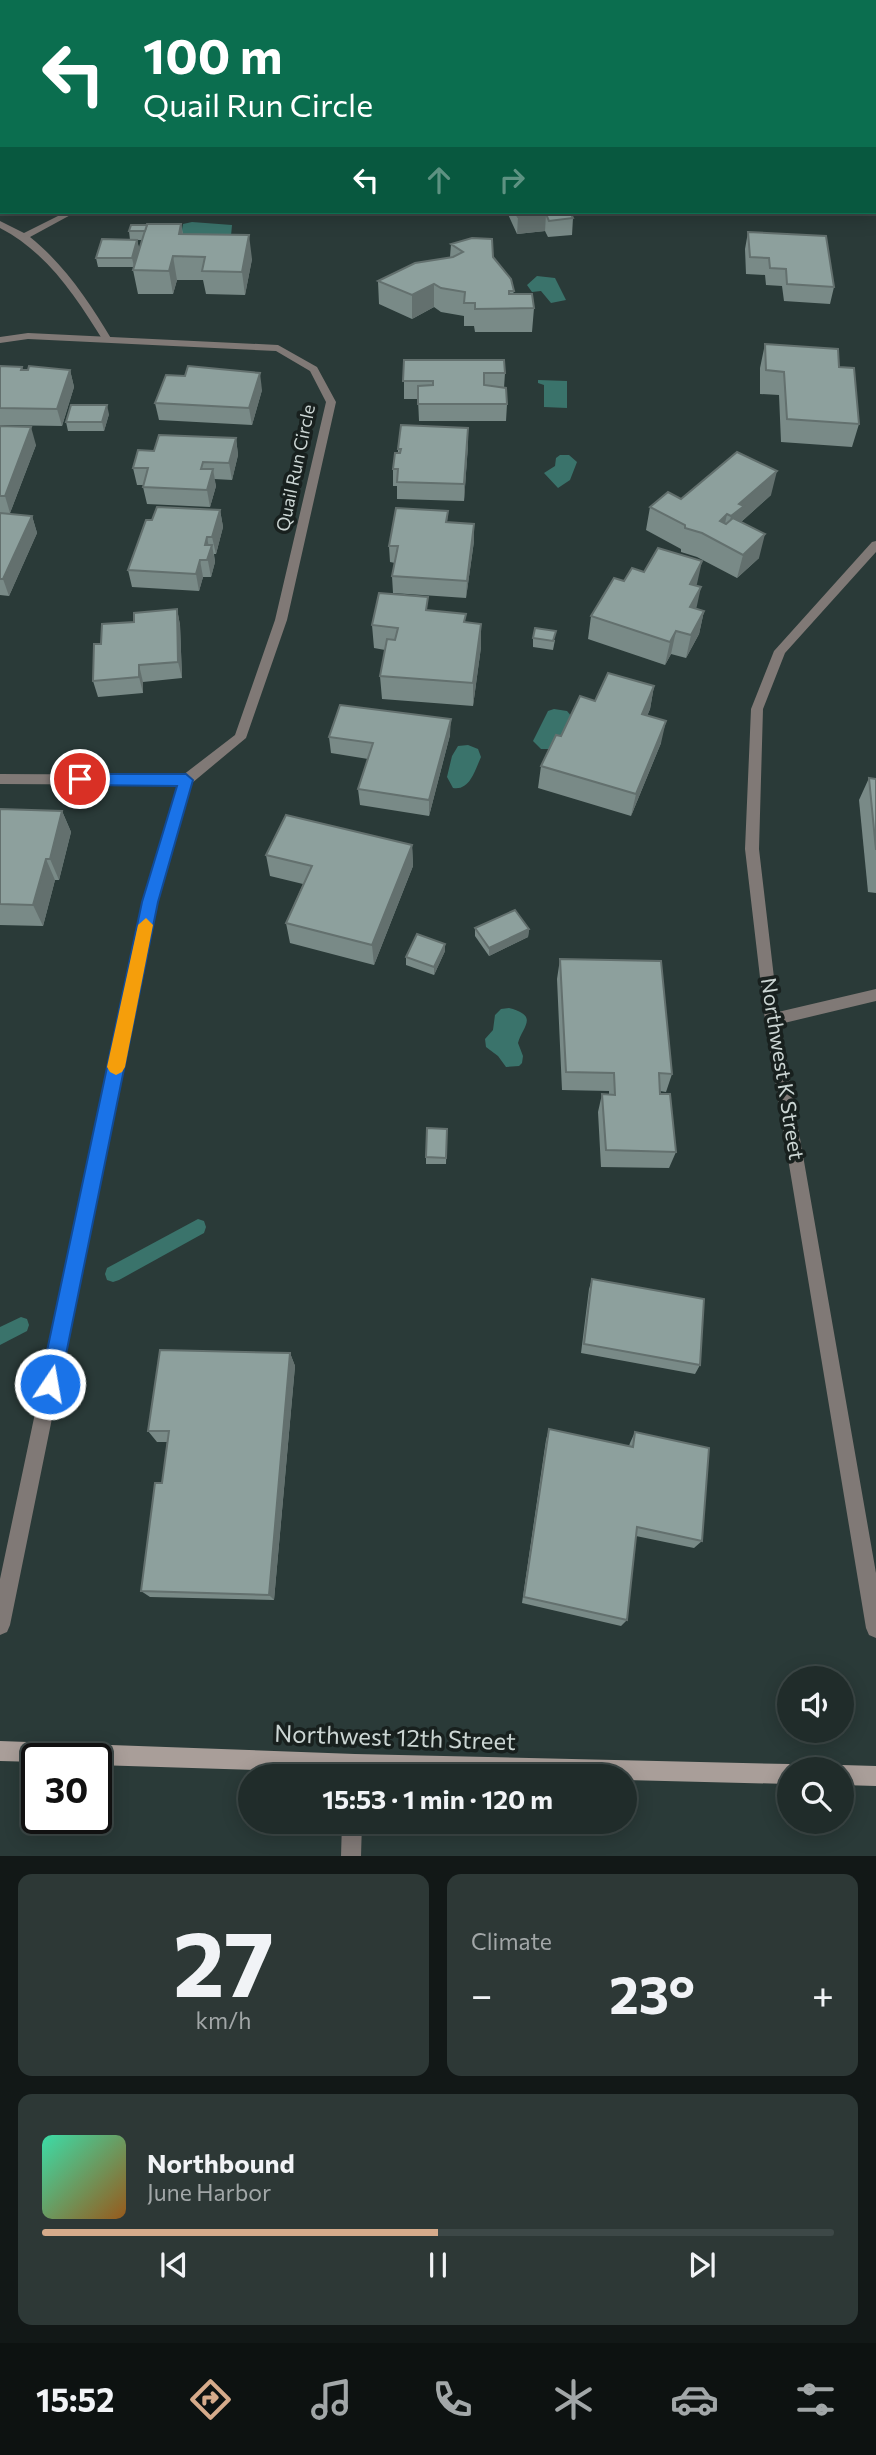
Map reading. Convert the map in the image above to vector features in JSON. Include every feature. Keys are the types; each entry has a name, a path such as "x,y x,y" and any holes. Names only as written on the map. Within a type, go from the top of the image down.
{"street":[{"path":"23,237 67,214"},
{"path":"0,224 23,237 37,249 97,321 107,340"},
{"name":"Quail Run Circle","path":"0,340 28,336 278,348 314,369 331,402 281,620 240,738 186,780"},
{"name":"Northwest K Street","path":"876,545 780,651 757,709 752,849 772,1020 876,1628"},
{"path":"0,779 186,780 150,902 0,1625"},
{"path":"772,1020 876,995"},
{"name":"Northwest 12th Street","path":"0,1751 243,1764"},
{"name":"Northwest 12th Street","path":"637,1773 777,1774"},
{"path":"854,1775 876,1776"},
{"path":"351,1856 352,1834"}],"shaded area":[{"path":"192,222 232,225 231,236 181,235 183,224"},
{"path":"537,276 555,278 566,300 551,303 541,291 532,292 527,285"},
{"path":"538,380 567,381 567,408 544,407 544,385 538,383"},
{"path":"569,455 577,462 570,480 558,488 544,473 555,466 556,458"},
{"path":"548,711 567,711 573,718 553,749 541,749 533,741"},
{"path":"468,745 478,749 481,757 468,783 453,788 447,777 452,756 458,746"},
{"path":"509,1008 524,1015 527,1023 518,1043 523,1056 522,1063 519,1066 506,1067 498,1056 486,1047 485,1039 493,1030 495,1015 501,1009"}],"building":[{"path":"516,214 546,214 518,217"},
{"path":"546,214 571,214 573,218 549,221"},
{"path":"147,224 181,224 179,234 249,235 242,272 202,271 205,257 173,256 169,271 133,270"},
{"path":"131,225 147,225 145,231 129,231"},
{"path":"748,232 826,236 834,287 787,284 786,269 770,268 769,258 750,257"},
{"path":"472,238 492,239 493,257 511,279 514,291 509,291 509,294 532,294 534,308 475,309 475,303 464,303 465,292 441,288 434,284 412,295 378,281 415,263 453,257 463,252 451,244"},
{"path":"102,239 137,240 132,258 96,258"},
{"path":"765,344 838,349 839,367 854,368 859,424 787,419 784,372 766,370"},
{"path":"404,360 504,360 505,373 484,373 484,385 506,388 507,404 418,404 418,386 433,385 433,381 403,381"},
{"path":"0,366 22,367 21,370 28,370 29,366 70,370 57,409 0,408"},
{"path":"188,366 260,373 249,408 155,403 166,375 185,376"},
{"path":"71,405 107,405 102,422 66,422"},
{"path":"401,425 468,428 464,484 397,482 398,469 393,469 395,453 400,453 401,449 398,449"},
{"path":"0,426 31,427 5,496 0,496"},
{"path":"159,435 236,438 229,463 203,462 201,469 213,469 207,490 143,487 148,468 133,468 138,450 154,451"},
{"path":"737,452 777,471 739,504 744,506 731,516 727,514 720,521 726,524 733,518 765,534 743,555 702,533 685,528 685,525 650,507 668,492 681,499"},
{"path":"157,507 220,510 212,537 207,537 205,545 212,545 207,560 200,560 196,574 128,570 146,520 152,520"},
{"path":"396,508 448,511 446,522 474,524 467,581 392,576 398,546 389,546"},
{"path":"0,513 32,516 3,579 0,579"},
{"path":"658,548 702,561 690,584 701,587 690,607 704,611 691,635 676,631 670,642 591,616 614,578 624,581 632,568 644,572"},
{"path":"379,593 428,597 426,610 466,614 464,622 481,624 473,683 380,676 387,639 395,640 398,628 372,625"},
{"path":"177,609 178,662 139,665 139,677 93,681 94,644 101,644 102,624 134,622 134,613"},
{"path":"535,628 556,631 553,641 533,638"},
{"path":"608,673 654,686 642,714 666,721 636,794 541,766 556,735 561,736 580,696 595,701"},
{"path":"340,705 451,719 429,800 358,789 373,743 329,737"},
{"path":"869,778 876,779 876,850"},
{"path":"0,809 62,811 50,859 46,859 33,905 0,904"},
{"path":"286,815 412,845 372,945 286,923 312,866 266,855"},
{"path":"515,910 529,929 489,948 475,928"},
{"path":"417,934 445,944 434,967 406,957"},
{"path":"560,959 661,961 672,1074 659,1073 660,1094 670,1094 676,1152 606,1150 602,1094 615,1095 614,1073 566,1072"},
{"path":"427,1128 447,1129 446,1158 426,1157"},
{"path":"592,1279 704,1299 700,1365 584,1344"},
{"path":"160,1350 290,1353 269,1595 141,1591 155,1483 162,1483 169,1431 148,1431"},
{"path":"549,1429 633,1447 635,1432 709,1448 702,1541 637,1527 627,1620 524,1597"}],"waterway":[{"path":"113,1274 198,1227"},
{"path":"0,1336 21,1325"}],"slow traffic":[{"path":"116,1067 146,925"}],"route":[{"path":"50,1384 150,902 186,780 80,779"}]}
